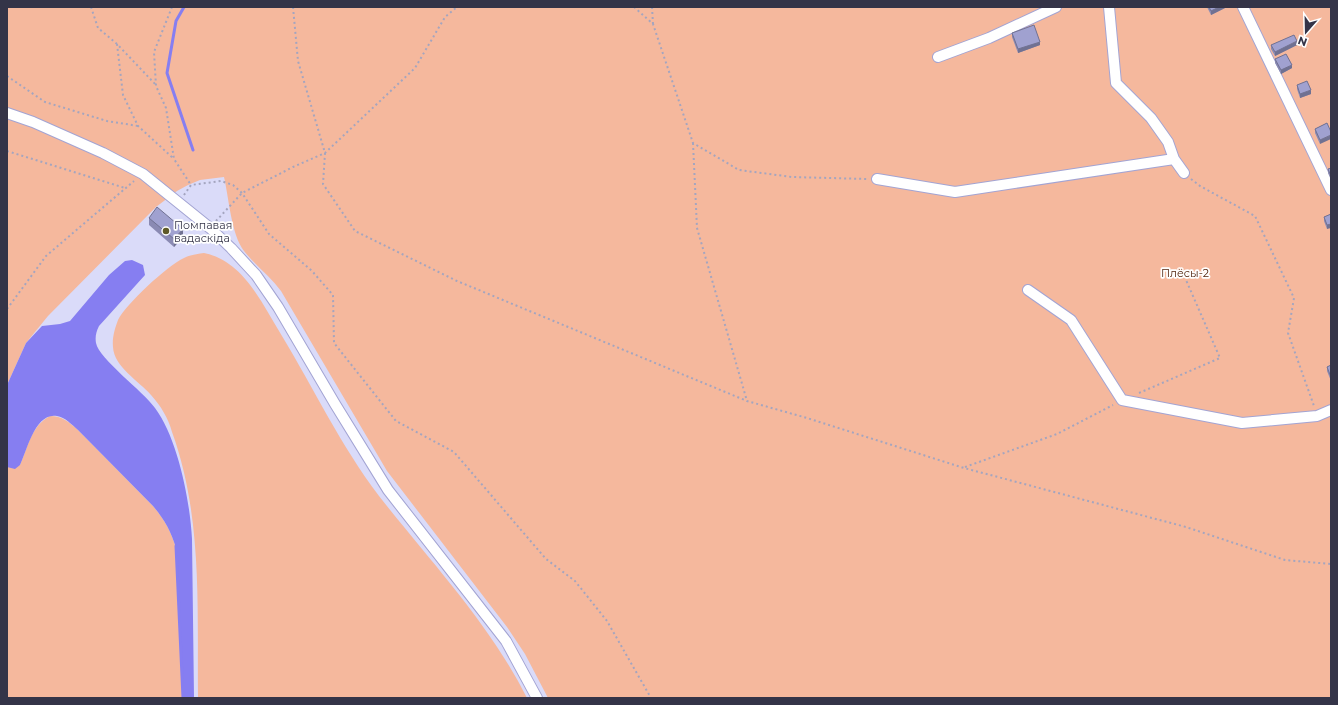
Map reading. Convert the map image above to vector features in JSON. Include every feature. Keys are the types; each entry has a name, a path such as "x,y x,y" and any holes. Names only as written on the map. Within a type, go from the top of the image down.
{"street":[{"path":"938,56 989,38 1056,7"},
{"path":"1109,7 1116,83 1150,118 1168,142 1174,159 1184,173"},
{"path":"1243,7 1331,190"},
{"path":"7,113 33,122 103,153 143,174 210,228 256,276 278,307 388,490 506,641 537,698"},
{"path":"877,179 955,192 1174,159"},
{"path":"1028,290 1072,320 1122,400 1242,423 1317,416 1331,410"}],"path":[{"path":"91,7 98,28 117,44 156,86 166,108 174,159"},
{"path":"156,86 154,52 172,7"},
{"path":"293,7 298,61 324,153 322,184 355,231 458,281 747,401 808,418 964,468 1186,527 1284,560 1331,564"},
{"path":"210,228 242,193 324,153 415,68 445,17 457,7"},
{"path":"634,7 653,24"},
{"path":"652,7 653,24 692,143 697,228 747,401"},
{"path":"117,44 123,95 138,126 174,159 191,185"},
{"path":"7,76 45,102 107,121 138,126"},
{"path":"692,143 739,170 792,177 877,179"},
{"path":"7,151 125,188"},
{"path":"1184,173 1200,186 1255,216 1294,298 1288,333 1317,416"},
{"path":"7,308 46,256 143,174"},
{"path":"178,202 191,185 221,181 233,185 242,193 269,234 312,270 333,295 334,343 396,422 454,452 546,559 575,581 607,621 651,698"},
{"path":"964,468 1057,434 1122,400 1220,358 1186,280"}],"green space":[{"name":"Плёсы-2","path":"7,7 1331,7 1331,698 548,698 525,654 507,627 387,471 281,291 244,251 233,226 224,177 200,180 188,185 177,191 156,207 48,316 26,343 7,385"},
{"path":"204,253 218,258 241,274 259,298 365,477 477,619 495,644 527,698 198,698 198,597 194,530 182,464 164,412 151,395 122,367 114,354 113,344 114,333 118,320 122,313 138,295 177,262 189,256"},
{"path":"50,416 58,417 72,424 153,506 169,531 176,548 183,698 7,698 7,467 20,465 34,431 38,425"}],"shaded area":[{"path":"132,260 143,265 145,275 99,326 96,334 96,343 105,358 155,408 170,436 181,471 189,507 192,539 194,698 183,698 176,548 164,521 153,506 78,430 63,418 57,416 49,416 37,426 20,465 15,469 7,467 7,385 26,343 42,326 70,321 109,275 125,261"}],"building":[{"path":"1209,7 1219,7 1211,11"},
{"path":"1034,25 1040,42 1018,49 1012,33"},
{"path":"1294,35 1297,41 1275,52 1271,45"},
{"path":"1286,54 1292,65 1281,70 1275,59"},
{"path":"1307,81 1311,90 1300,94 1297,85"},
{"path":"1327,123 1331,135 1320,140 1315,129"},
{"path":"1331,168 1331,176 1328,169"},
{"path":"157,207 183,229 174,239 149,218"},
{"path":"1331,214 1331,224 1327,225 1324,217"},
{"path":"1331,365 1331,377 1327,367"}],"waterway":[{"path":"184,7 176,21 167,73 193,150"},
{"path":"176,546 183,698"}],"place":[{"name":"Помпавая вадаскіда","path":"166,231"}]}
